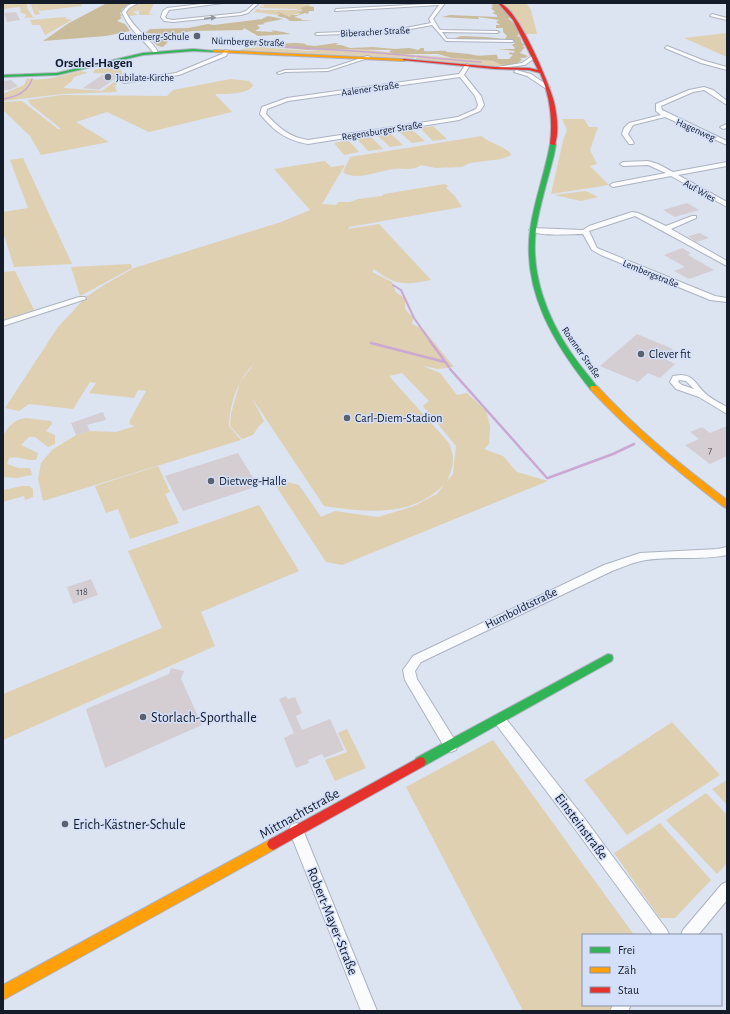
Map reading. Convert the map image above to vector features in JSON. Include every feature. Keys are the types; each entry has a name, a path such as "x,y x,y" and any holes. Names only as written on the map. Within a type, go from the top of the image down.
{"street":[{"path":"136,3 126,9 124,12 125,16 137,34 156,52"},
{"path":"221,3 166,10 164,18 173,21 232,16 247,12 257,3"},
{"path":"336,10 442,3"},
{"path":"442,3 431,18 432,24 446,40 512,41"},
{"name":"Roanner Straße","path":"500,3 511,13 534,57 548,87 555,114 555,133 532,230 531,254 535,286 545,314 566,351 589,382 622,419 659,452 727,505"},
{"path":"724,12 712,15 727,19"},
{"name":"Biberacher Straße","path":"317,34 395,31 432,24"},
{"path":"439,31 497,32"},
{"path":"667,47 714,66 727,69"},
{"name":"Nürnberger Straße","path":"3,76 57,74 156,52 193,50 369,57 468,65 516,71 528,75 548,87"},
{"path":"124,81 177,74 220,56 227,51"},
{"path":"278,73 285,71 328,70 369,57"},
{"name":"Nürnberger Straße","path":"495,68 523,64 534,57"},
{"path":"461,75 468,65"},
{"name":"Nürnberger Straße","path":"495,68 539,70"},
{"name":"Nürnberger Straße","path":"516,71 539,70"},
{"name":"Regensburger Straße","path":"268,106 263,111 263,114 285,136 298,141 316,141 460,118 472,114 478,110 481,105 478,96 461,75"},
{"name":"Aalener Straße","path":"268,106 288,100 461,75"},
{"name":"Hagenweg","path":"726,102 716,97 711,91 706,89 696,89 658,106 659,111 666,115 727,143"},
{"name":"Hagenweg","path":"631,143 626,134 627,128 631,124 666,115"},
{"name":"Auf Wies","path":"623,164 652,164 727,205"},
{"path":"613,185 727,164"},
{"path":"532,230 553,232 585,232 591,227 632,214 641,216 666,229 727,264"},
{"path":"666,229 694,217"},
{"name":"Lembergstraße","path":"585,232 594,248 603,254 714,298 727,300"},
{"path":"3,324 82,299"},
{"path":"702,395 727,411"},
{"path":"710,493 727,500"},
{"name":"Humboldtstraße","path":"451,746 411,680 409,670 417,659 608,568 640,557 675,554 718,554 727,552"},
{"name":"Mittnachtstraße","path":"3,993 608,658"},
{"name":"Einsteinstraße","path":"499,719 580,824 661,934"},
{"name":"Robert-Mayer-Straße","path":"296,830 369,1011"},
{"path":"689,934 727,889"}],"shaded area":[{"path":"3,3 27,3 27,8 33,17 39,17 25,18 26,14 21,13 20,7 3,9"},
{"path":"30,3 81,3 82,6 39,11 35,4 40,14 35,15"},
{"path":"107,3 132,3 122,9 120,14 122,15 120,17 122,18 117,21 125,24 130,31 106,36 43,41 69,23"},
{"path":"138,3 154,3 149,14 156,15 139,15 139,10 133,12 138,15 128,16 127,11"},
{"path":"264,3 306,3 313,7 303,7 303,11 298,10 301,13 291,15 290,17 283,14 278,15 254,12 257,9 298,9 260,8 260,6 264,7 264,5 261,5"},
{"path":"489,3 497,4 502,7 511,17 508,19 517,28 519,34 517,36 520,37 522,43 525,45 522,46 525,47 520,53 528,56 525,58 520,58 522,60 519,62 512,65 505,65 494,61 452,58 438,54 395,54 389,52 391,50 308,50 243,45 245,41 266,44 302,43 306,44 305,45 315,46 338,43 336,45 350,48 409,48 418,50 424,48 424,51 447,51 446,52 480,56 497,55 498,59 509,59 513,55 509,54 510,52 513,53 515,51 499,49 514,49 515,48 512,45 515,43 513,40 464,40 455,38 461,36 505,39 507,36 503,32 503,28 496,28 496,25 500,25 496,22 499,20 478,17 479,19 442,17 450,15 497,17 497,15 492,13 495,12 491,8 493,7 491,5 494,4"},
{"path":"500,3 526,3 531,10 537,34 522,34 505,5"},
{"path":"306,6 314,7 314,11 309,11 308,14 305,13 294,17 302,19 301,20 314,21 290,21 286,18 277,16 280,14 277,12 290,17 291,15 298,15 301,13 296,12 303,11 301,8"},
{"path":"268,16 283,19 257,25 260,28 255,31 273,32 271,30 290,34 258,36 244,28 243,30 192,31 176,34 185,37 164,37 163,39 167,39 166,41 168,42 163,47 158,46 151,40 152,39 150,37 155,36 156,34 145,33 150,29 188,28 208,24 214,25 262,19"},
{"path":"66,17 66,19 72,20 45,35 40,25 32,25 30,20"},
{"path":"727,33 727,57 684,38"},
{"path":"260,47 308,51 324,49 369,50 415,55 414,58 240,51 241,49"},
{"path":"417,55 494,61 511,65 495,66 416,59"},
{"path":"118,64 125,78 113,74 93,73 94,70"},
{"path":"80,71 87,73 74,77 72,81 63,88 102,91 114,82 118,82 115,86 117,92 62,94 3,101 3,94 24,85 27,78 46,79"},
{"path":"231,79 249,81 253,85 247,91 230,94 215,94 232,112 149,132 107,112 76,122 109,142 41,155 30,136 3,110 3,102 22,101 60,129 31,105 28,100 61,95 167,96 173,90"},
{"path":"562,119 584,119 589,127 598,127 590,150 597,164 590,166 609,185 551,194 563,141 567,130"},
{"path":"433,126 447,139 433,141 420,128"},
{"path":"412,130 425,141 412,143 399,132"},
{"path":"390,133 403,145 390,147 378,136"},
{"path":"482,136 508,151 511,154 510,156 501,159 470,163 462,167 436,168 421,165 412,169 394,169 361,176 348,175 343,172 350,157"},
{"path":"371,137 383,149 368,151 357,139"},
{"path":"348,140 359,152 344,155 334,143"},
{"path":"23,158 72,264 14,267 3,232 3,212 28,208 10,160"},
{"path":"325,161 331,167 345,165 322,204 336,205 339,202 350,202 358,199 382,196 384,194 445,184 448,186 446,188 454,195 462,207 349,227 348,229 379,224 431,280 414,283 401,283 389,279 374,269 372,272 392,282 396,292 405,298 405,309 413,318 412,324 423,329 454,367 438,369 423,366 440,373 457,395 467,393 486,411 490,426 489,444 484,449 503,456 517,472 548,481 342,565 326,562 274,483 288,482 299,485 321,517 335,511 378,517 414,506 437,494 444,485 427,498 403,508 377,511 324,506 252,398 264,421 253,435 242,439 230,426 231,414 240,384 233,401 229,426 241,440 43,501 38,479 41,463 52,450 76,435 90,431 116,432 135,426 129,424 130,420 146,391 138,390 134,398 89,393 96,383 90,382 73,409 29,404 19,411 5,408 58,327 86,297 104,285 134,268 281,222 310,210 274,169","holes":["254,364 242,380 248,370","402,373 429,401 423,406 456,446 453,474 447,481 453,463 449,443 389,376"]},
{"path":"586,191 598,197 581,201 554,195"},
{"path":"131,264 132,268 80,296 71,267"},
{"path":"15,271 34,310 3,320 3,272"},
{"path":"26,418 51,421 52,424 46,431 55,435 55,444 48,447 35,437 29,437 21,445 38,453 36,460 12,457 9,458 7,464 18,468 30,468 32,475 16,478 3,477 3,436 12,424 18,420"},
{"path":"158,466 170,492 165,494 179,523 130,539 118,509 106,513 95,486"},
{"path":"29,486 33,489 33,497 25,500 24,496 3,502 3,490"},
{"path":"259,505 299,571 201,612 215,646 3,740 3,694 162,628 128,551"},
{"path":"672,722 720,775 627,835 584,780"},
{"path":"347,729 366,768 335,781 325,760 347,752 338,733"},
{"path":"493,740 633,934 582,934 582,1006 614,1006 610,1011 523,1011 406,787"},
{"path":"727,780 727,805 712,789"},
{"path":"706,793 727,815 727,863 717,874 666,820"},
{"path":"660,823 711,880 675,918 660,918 614,853"}],"building":[{"path":"16,12 20,20 7,22 4,13"},
{"path":"122,74 99,90 83,88 102,75"},
{"path":"11,80 18,86 9,90 3,90 3,81"},
{"path":"687,203 699,210 675,217 663,210"},
{"path":"700,233 709,238 696,242 688,236"},
{"path":"682,248 691,253 688,255 714,270 689,279 674,271 685,267 664,255"},
{"name":"Clever fit","path":"637,334 673,349 663,358 675,364 660,378 648,373 638,382 600,366"},
{"path":"103,412 106,420 87,425 90,431 76,435 71,423"},
{"path":"727,426 727,456 710,464 685,445 699,439 690,432 702,427 710,433"},
{"name":"Dietweg-Halle","path":"238,453 258,486 183,511 165,476"},
{"path":"91,579 98,595 73,604 67,587"},
{"name":"Storlach-Sporthalle","path":"171,668 184,671 181,679 202,725 105,768 86,709 169,674"},
{"path":"286,696 288,699 295,697 302,713 296,716 302,730 330,719 344,750 324,758 322,754 308,760 309,763 296,768 284,738 294,733 279,699"}],"waterway":[{"path":"245,44 318,49"},
{"path":"319,49 360,51 481,62"},
{"path":"3,99 12,97 24,91 32,79"},
{"path":"393,285 401,290 414,318 431,342"},
{"path":"430,341 449,367"},
{"path":"371,343 445,362"},
{"path":"450,369 547,478"},
{"path":"548,478 613,454 634,444"}],"traffic: fast":[{"path":"3,76 57,74 143,54 193,50 214,51"},
{"path":"553,144 533,230 532,252 534,273 546,315 556,335 580,372 594,388"},
{"path":"420,762 608,658"}],"traffic: slow":[{"path":"214,51 404,60"},
{"path":"594,388 625,420 658,450 727,505"},
{"path":"3,993 273,844"}],"traffic: jam":[{"path":"500,3 509,11 515,20 544,78 552,103 554,116 555,130 553,144"},
{"path":"404,60 495,68 529,69 541,72"},
{"path":"273,844 420,762"}],"place":[{"name":"Gutenberg-Schule","path":"197,36"},
{"name":"Jubilate-Kirche","path":"108,77"},
{"name":"Clever fit","path":"641,354"},
{"name":"Carl-Diem-Stadion","path":"347,418"},
{"name":"Dietweg-Halle","path":"211,481"},
{"name":"Storlach-Sporthalle","path":"143,717"},
{"name":"Erich-Kästner-Schule","path":"65,824"}],"district":[{"name":"Orschel-Hagen","path":"94,62"}]}
